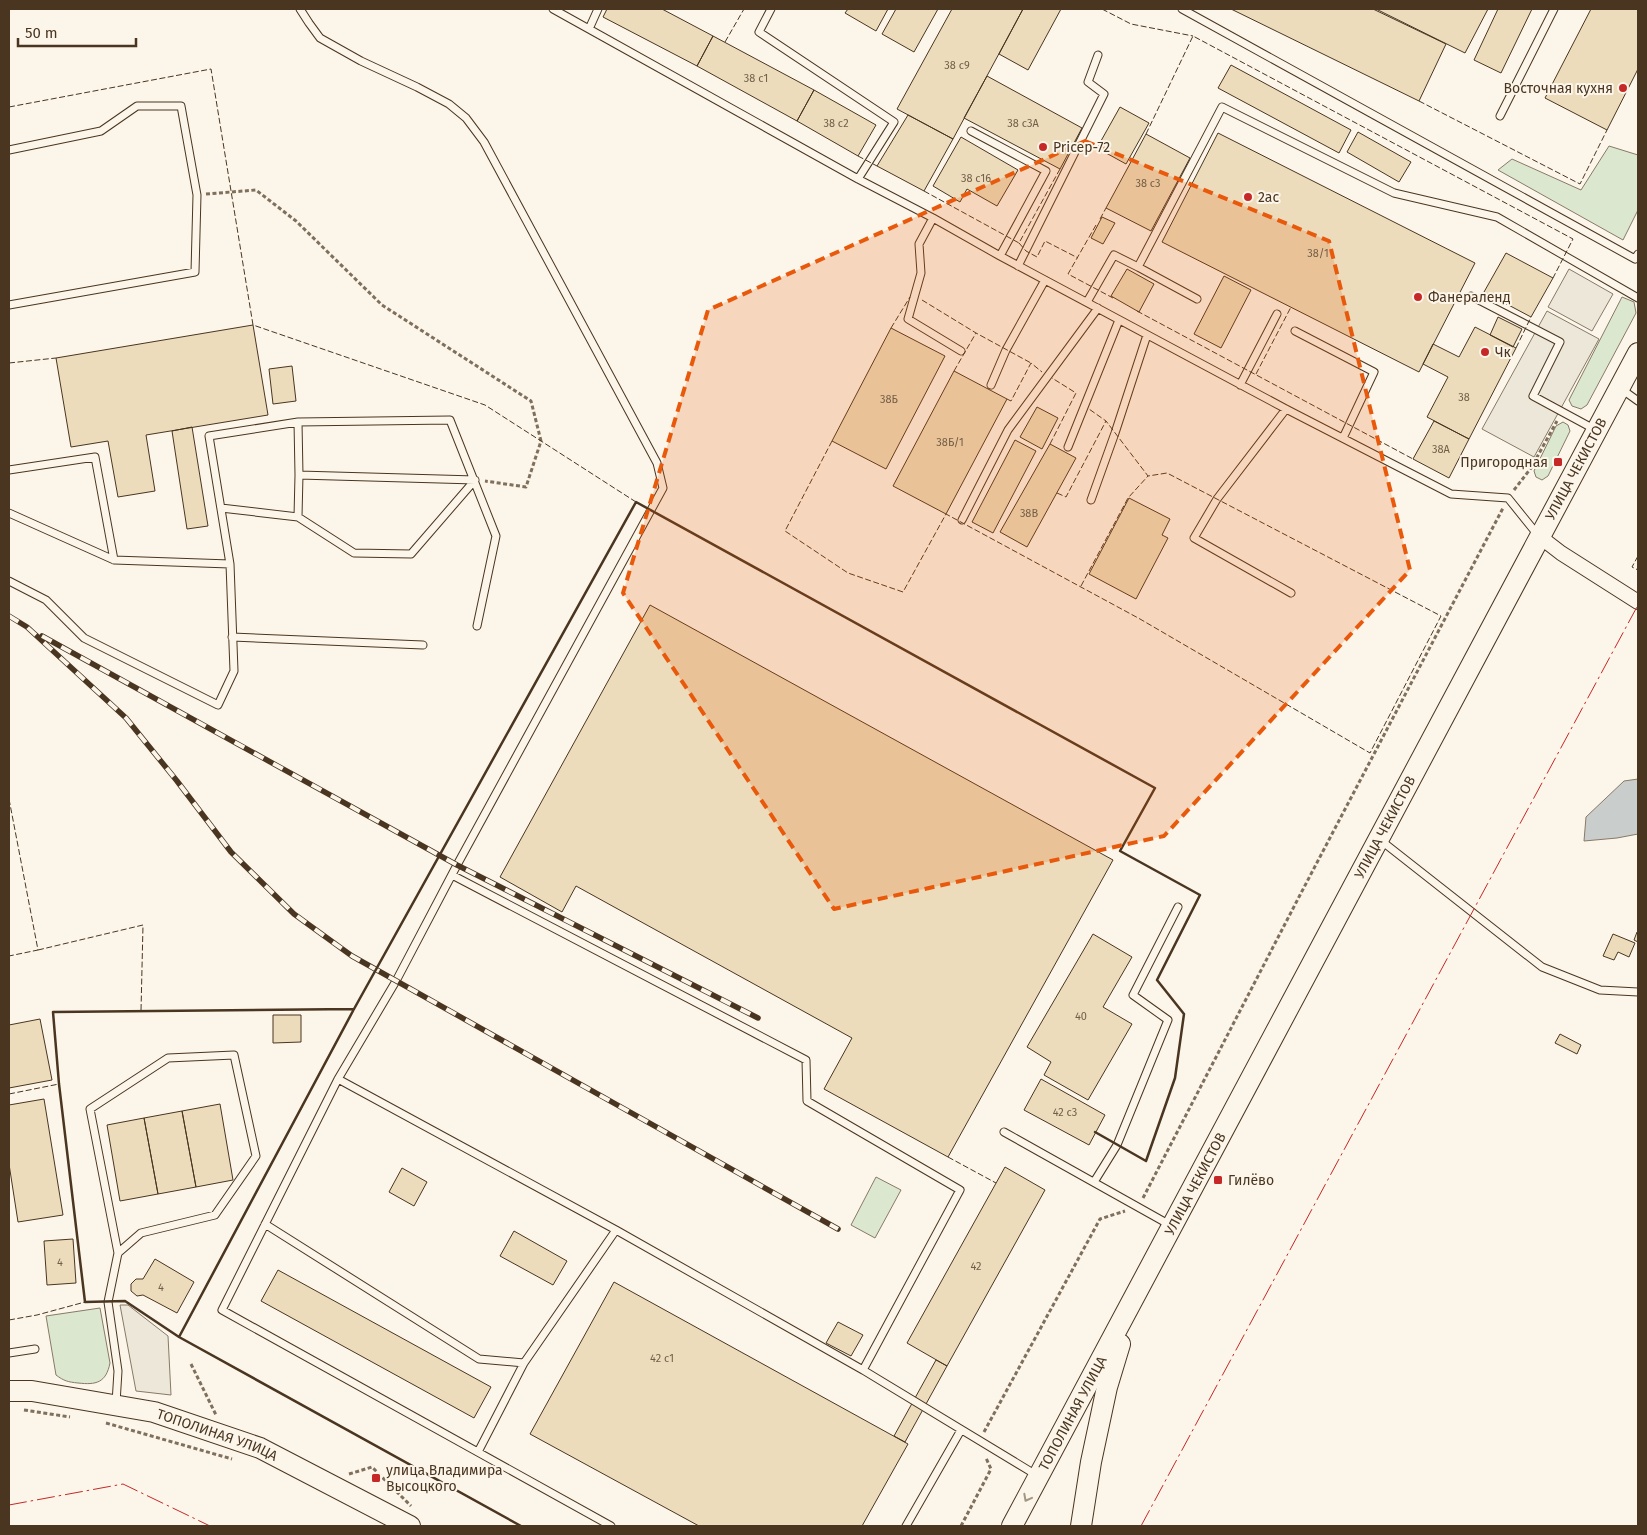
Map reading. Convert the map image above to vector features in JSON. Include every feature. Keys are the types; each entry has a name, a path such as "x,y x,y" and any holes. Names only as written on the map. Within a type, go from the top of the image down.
{"main road":[{"name":"УЛИЦА ЧЕКИСТОВ","path":"1133,1301 1638,353"},
{"name":"ТОПОЛИНАЯ УЛИЦА","path":"1012,1526 1133,1301"},
{"path":"1081,1526 1107,1387 1133,1301"},
{"name":"ТОПОЛИНАЯ УЛИЦА","path":"9,1391 32,1392 154,1412 260,1448 412,1518"}],"street":[{"path":"1539,536 1561,553 1638,602"}],"lane":[{"path":"300,9 320,38 361,61 449,104 466,118 502,174 657,463 663,488 396,981 338,1079 222,1310 611,1526"},
{"path":"553,9 1018,266 1240,385 1451,494 1508,498 1539,536"},
{"path":"589,30 598,9"},
{"path":"771,9 759,32 894,122 858,179"},
{"path":"1182,9 1635,259 1638,254"},
{"path":"1500,116 1554,9"},
{"path":"1018,266 1104,94 1088,82 1098,55"},
{"path":"9,150 100,131 137,106 180,106 197,196 195,272 9,305"},
{"path":"1138,267 1222,107 1394,193 1497,217 1638,298"},
{"path":"971,131 1046,171 1000,256"},
{"path":"933,218 919,244 921,273 908,319 961,351"},
{"path":"1087,302 1114,255 1197,299"},
{"path":"991,385 1006,350 1045,280"},
{"path":"1471,296 1560,342 1533,396 1596,431"},
{"path":"962,520 1008,430 1098,308"},
{"path":"1240,385 1277,314"},
{"path":"1068,447 1119,320"},
{"path":"1295,331 1374,372 1342,438"},
{"path":"1091,500 1115,434 1147,335"},
{"path":"1619,388 1638,400"},
{"path":"1286,409 1217,499 1194,538 1291,593"},
{"path":"9,581 46,600 84,638 218,704 234,671 230,564 209,436 298,422 450,420 496,536 477,626"},
{"path":"298,422 298,517"},
{"path":"9,470 95,457 114,560"},
{"path":"299,475 474,480"},
{"path":"221,508 298,517 354,553 411,554 474,480"},
{"path":"9,513 114,560 230,564"},
{"path":"232,637 423,645"},
{"path":"1379,839 1542,967 1600,990 1638,992"},
{"path":"452,875 806,1060 808,1100 960,1190 862,1370"},
{"path":"1094,1182 1117,1144 1168,1020 1133,995 1178,907"},
{"path":"116,1405 118,1370 108,1302 118,1253 90,1109 168,1058 234,1055 256,1156 215,1215 141,1232 118,1253"},
{"path":"338,1079 616,1230 862,1370 1039,1476"},
{"path":"1004,1132 1173,1226"},
{"path":"265,1224 479,1358 524,1363"},
{"path":"478,1452 524,1363 616,1230"},
{"path":"9,1353 35,1349"},
{"path":"906,1526 961,1430"}],"path":[{"path":"197,196 256,190 296,220 382,305 531,401 540,441 526,487 474,480"},
{"path":"961,1526 991,1470 979,1441 1100,1219 1138,1207 1508,498 1531,468 1562,412"},
{"path":"191,1364 217,1416"},
{"path":"17,1410 78,1418"},
{"path":"105,1423 240,1461"},
{"path":"342,1470 350,1474 372,1467 412,1518"}],"highlighted area":[{"path":"1085,141 1329,241 1410,570 1164,836 834,909 623,593 708,310"}],"green space":[{"path":"1609,146 1638,155 1638,210 1623,240 1498,170 1512,159 1581,190"},
{"path":"1622,297 1634,302 1636,313 1587,405 1581,409 1572,406 1569,400"},
{"path":"1563,422 1568,425 1570,431 1548,476 1542,480 1536,477 1534,471 1556,426"},
{"path":"876,1177 901,1190 875,1238 851,1225"},
{"path":"100,1308 110,1363 106,1375 103,1379 90,1384 61,1379 56,1375 46,1316"}],"shaded area":[{"path":"1569,269 1613,294 1592,331 1548,307"},
{"path":"1547,311 1599,339 1534,457 1482,429"},
{"path":"1638,779 1638,834 1584,841 1586,817 1624,781"},
{"path":"120,1305 128,1305 168,1336 171,1395 136,1391"}],"building":[{"path":"607,9 662,9 713,36 697,66 603,17"},
{"path":"848,9 888,9 876,31 845,13"},
{"path":"896,9 938,9 914,52 882,34"},
{"path":"952,9 1023,9 953,139 897,109"},
{"path":"1023,9 1061,9 1028,70 999,54"},
{"path":"1231,9 1373,9 1446,44 1419,101"},
{"path":"1376,9 1488,9 1465,53"},
{"path":"1498,9 1532,9 1501,73 1474,60"},
{"path":"1591,9 1638,9 1638,69 1607,130 1545,98"},
{"path":"713,36 814,90 797,121 697,66"},
{"path":"1231,65 1351,130 1339,153 1218,88"},
{"path":"987,76 1082,128 1060,169 964,118"},
{"path":"814,90 876,125 858,156 797,121"},
{"path":"1120,107 1149,123 1126,164 1097,148"},
{"path":"908,115 953,139 924,191 877,166"},
{"path":"1358,132 1411,162 1399,182 1347,152"},
{"path":"1218,133 1475,263 1419,372 1162,242"},
{"path":"1146,134 1190,158 1151,231 1106,208"},
{"path":"961,137 1018,170 997,206 967,189 960,202 933,186"},
{"path":"1102,217 1115,223 1103,244 1091,238"},
{"path":"1506,253 1553,278 1531,317 1484,292"},
{"path":"1127,269 1154,284 1139,312 1111,296"},
{"path":"1224,276 1251,290 1221,348 1194,334"},
{"path":"1498,317 1522,329 1513,347 1490,335"},
{"path":"253,325 268,415 146,435 155,491 118,497 108,441 71,447 56,358"},
{"path":"1475,327 1516,348 1469,439 1427,417 1448,377 1423,364 1433,344 1459,357"},
{"path":"891,328 945,356 886,469 832,441"},
{"path":"292,366 296,401 273,404 269,369"},
{"path":"954,371 1007,399 946,514 893,486"},
{"path":"1037,407 1058,418 1042,449 1020,437"},
{"path":"1434,421 1469,439 1449,478 1413,459"},
{"path":"192,427 208,526 187,529 172,431"},
{"path":"1015,440 1036,451 993,533 972,522"},
{"path":"1050,444 1076,458 1027,547 1000,532"},
{"path":"1129,498 1170,519 1162,535 1168,538 1136,599 1089,574"},
{"path":"650,605 1113,860 948,1157 824,1089 852,1038 576,886 562,912 500,877"},
{"path":"1638,933 1638,942 1634,940"},
{"path":"1093,934 1132,957 1103,1007 1132,1024 1088,1100 1044,1075 1051,1062 1027,1047"},
{"path":"1613,934 1635,943 1629,957 1618,952 1614,960 1603,956"},
{"path":"273,1015 301,1015 301,1042 273,1043"},
{"path":"40,1019 52,1080 9,1088 9,1025"},
{"path":"1560,1034 1581,1045 1577,1054 1555,1043"},
{"path":"1041,1079 1105,1115 1089,1145 1024,1110"},
{"path":"44,1099 63,1215 18,1222 9,1164 9,1105"},
{"path":"220,1104 233,1180 196,1187 182,1111"},
{"path":"182,1111 196,1187 158,1194 144,1118"},
{"path":"144,1118 158,1194 120,1201 107,1125"},
{"path":"1005,1167 1045,1190 947,1366 907,1343"},
{"path":"402,1168 427,1182 414,1206 389,1192"},
{"path":"514,1231 567,1261 553,1285 500,1256"},
{"path":"73,1239 76,1283 47,1285 44,1241"},
{"path":"155,1259 194,1282 177,1313 143,1295 137,1296 131,1291 131,1284 136,1279 143,1279"},
{"path":"278,1270 491,1387 474,1418 261,1301"},
{"path":"614,1282 908,1444 862,1526 699,1526 530,1434"},
{"path":"838,1322 863,1335 851,1356 826,1343"},
{"path":"936,1360 947,1366 905,1442 894,1436"}],"railway":[{"path":"9,616 27,627 126,718 231,852 294,914 352,956 838,1229"},
{"path":"42,636 457,865 758,1018"}],"fence":[{"path":"725,42 744,9"},
{"path":"1102,9 1131,24 1193,36"},
{"path":"1146,134 1193,36 1573,239 1553,278"},
{"path":"9,107 211,69 253,325 485,405 636,502"},
{"path":"1419,101 1580,184 1607,130"},
{"path":"858,156 877,166"},
{"path":"924,191 1019,243 1060,169"},
{"path":"1100,219 1106,208"},
{"path":"1096,225 1068,274 1113,298"},
{"path":"1019,243 1026,251 1037,257 1045,241 1078,258"},
{"path":"891,328 910,297"},
{"path":"922,300 976,333 1031,363"},
{"path":"1256,374 1291,307"},
{"path":"1137,311 1413,459"},
{"path":"1516,348 1531,317"},
{"path":"954,371 976,333"},
{"path":"9,363 56,358"},
{"path":"1007,399 1011,401 1031,363 1042,372"},
{"path":"1050,444 1076,393 1052,378"},
{"path":"832,441 785,531 848,573 903,592 946,514 1140,619 1370,753 1441,616 1167,473 1148,476 1106,421 1089,409"},
{"path":"1057,493 1066,497 1106,421"},
{"path":"1081,586 1128,498 1148,476"},
{"path":"1638,556 1632,567 1638,570"},
{"path":"9,799 38,950 9,956"},
{"path":"38,950 143,925 141,1011"},
{"path":"9,1094 59,1084"},
{"path":"948,1157 996,1183"},
{"path":"9,1320 37,1315 85,1302"}],"wall":[{"path":"179,1337 354,1009 636,502 1155,788 1120,851 1200,895 1157,980 1184,1014 1175,1078 1146,1161 1095,1132"},
{"path":"354,1009 53,1012 59,1084 85,1302 125,1301 179,1337 521,1526"}],"power":[{"path":"1141,1526 1638,605"},
{"path":"9,1505 123,1484 210,1526"}],"place":[{"name":"Восточная кухня","path":"1623,88"},
{"name":"Pricep-72","path":"1043,147"},
{"name":"2ас","path":"1248,197"},
{"name":"Фанераленд","path":"1418,297"},
{"name":"Чк","path":"1485,352"},
{"name":"Пригородная","path":"1558,462"},
{"name":"Гилёво","path":"1218,1180"},
{"name":"улица Владимира Высоцкого","path":"376,1478"}]}
